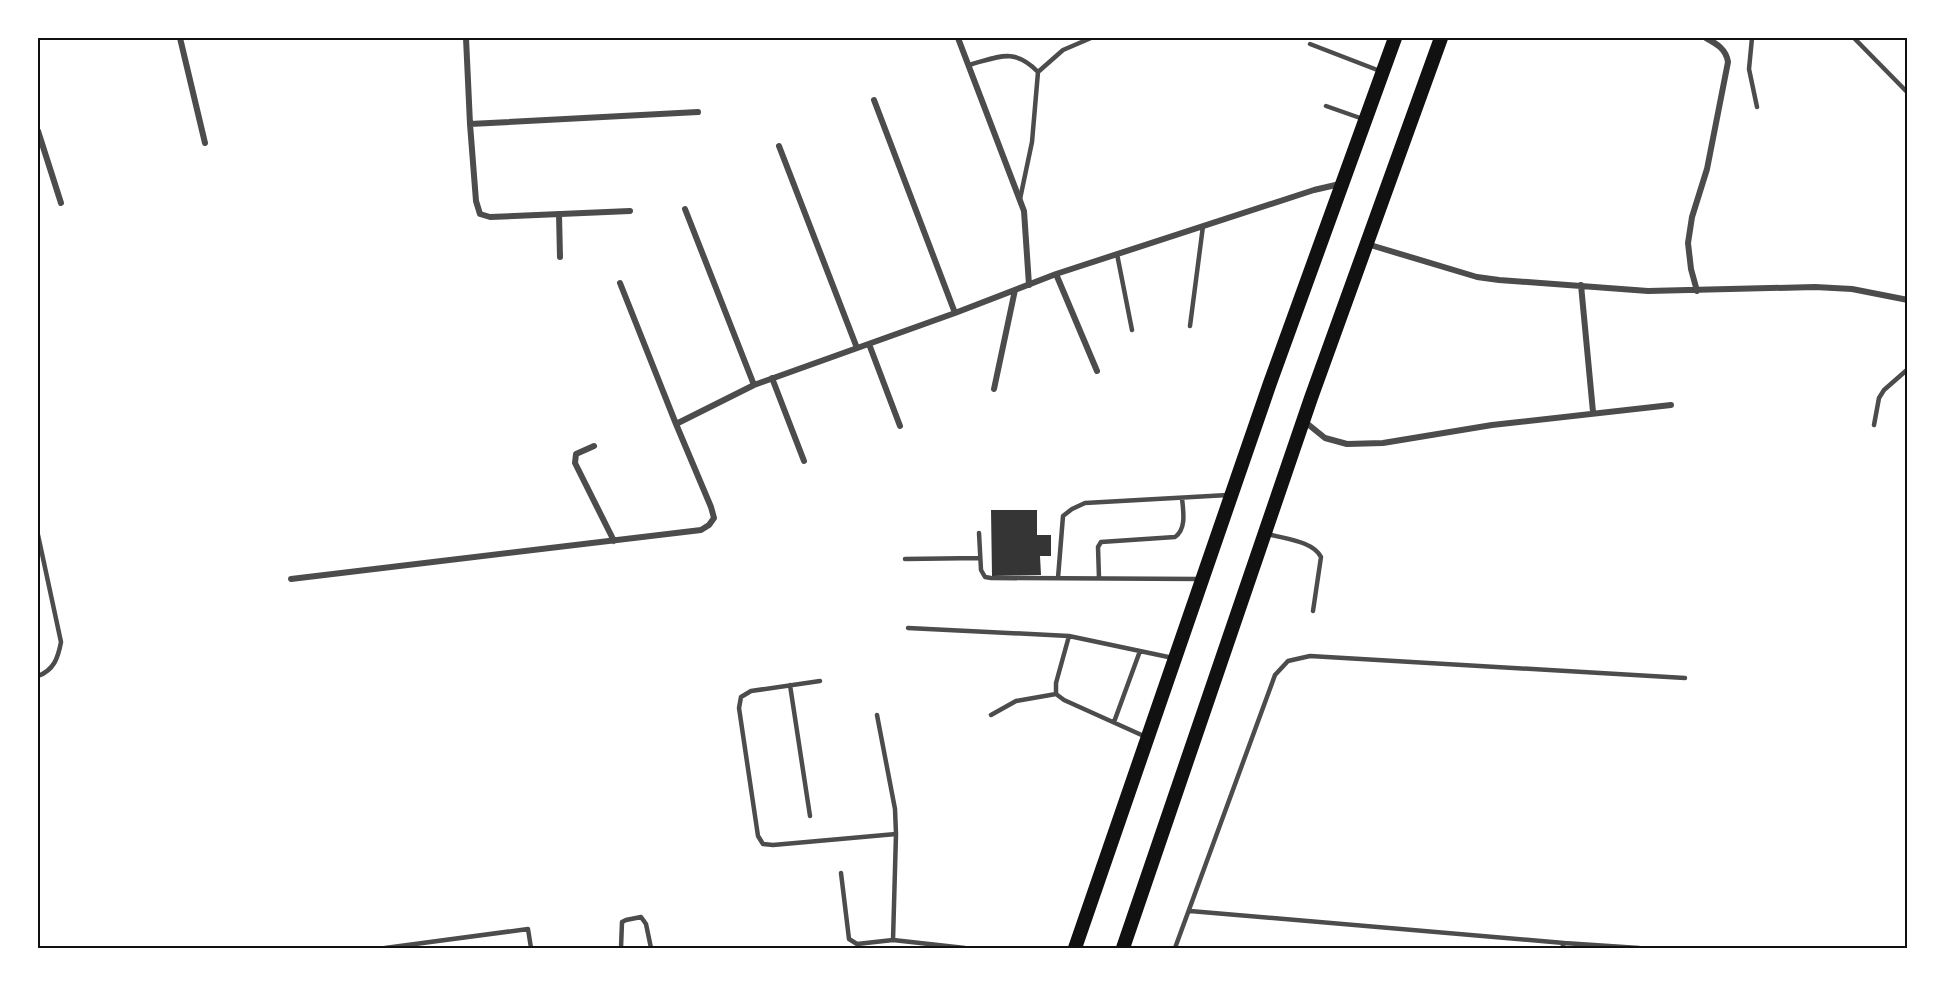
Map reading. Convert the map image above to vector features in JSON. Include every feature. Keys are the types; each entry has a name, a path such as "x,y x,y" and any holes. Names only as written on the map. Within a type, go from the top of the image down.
{"main road":[{"path":"1075,948 1232,495 1395,38"},
{"path":"1123,948 1303,421 1441,38"}],"street":[{"path":"180,38 205,143"},
{"path":"466,38 476,201 480,214 490,217 630,211"},
{"path":"958,38 1024,212 1029,285"},
{"path":"1697,291 1691,269 1688,243 1692,217 1707,169 1728,62 1727,54 1719,45 1706,38"},
{"path":"874,100 955,313"},
{"path":"470,124 698,112"},
{"path":"38,131 61,203"},
{"path":"778,147 857,348"},
{"path":"676,424 754,385 1056,274 1314,190 1342,183"},
{"path":"685,209 754,385"},
{"path":"559,214 560,256"},
{"path":"1367,244 1477,277 1648,291 1815,287 1852,289 1908,300"},
{"path":"1056,274 1097,371"},
{"path":"291,579 701,530 709,525 714,518 620,283"},
{"path":"1581,285 1593,412"},
{"path":"994,389 1015,290"},
{"path":"869,344 900,426"},
{"path":"772,378 804,461"},
{"path":"1303,421 1325,438 1347,444 1383,443 1492,425 1671,405"},
{"path":"594,446 576,454 574,463 614,541"}],"lane":[{"path":"1020,199 1033,133 1038,72 1063,50 1091,38"},
{"path":"1752,38 1749,69 1756,107"},
{"path":"1854,38 1908,93"},
{"path":"1310,44 1383,72"},
{"path":"969,65 1005,56 1017,57 1028,62 1038,72"},
{"path":"1326,106 1366,119"},
{"path":"1190,326 1203,226"},
{"path":"1117,254 1132,330"},
{"path":"1874,426 1879,398 1884,390 1908,369"},
{"path":"1058,578 1063,516 1072,509 1085,503 1232,495"},
{"path":"1099,578 1098,547 1101,542 1180,535 1183,528 1182,498"},
{"path":"1264,533 1310,546 1318,551 1321,557 1313,611"},
{"path":"979,534 981,570 985,577 1203,579"},
{"path":"38,535 61,642 54,665 46,673 38,676"},
{"path":"905,560 980,558"},
{"path":"908,628 1069,636 1176,658"},
{"path":"1056,694 1056,683 1069,636"},
{"path":"1114,722 1140,651"},
{"path":"1175,948 1275,675 1288,661 1310,656 1685,678"},
{"path":"820,681 751,691 741,697 739,708 758,836 763,844 773,845 896,834"},
{"path":"790,685 810,816"},
{"path":"991,715 1016,701 1056,694 1064,700 1149,738"},
{"path":"877,715 895,809 894,940"},
{"path":"841,873 849,939 857,944 894,940 965,948"},
{"path":"1190,911 1563,946 1640,948"},
{"path":"621,948 622,922 641,917 646,924 651,948"},
{"path":"385,948 528,928 531,948"}],"building":[{"path":"991,510 1037,510 1037,535 1051,535 1051,556 1040,556 1041,575 992,576"}]}
